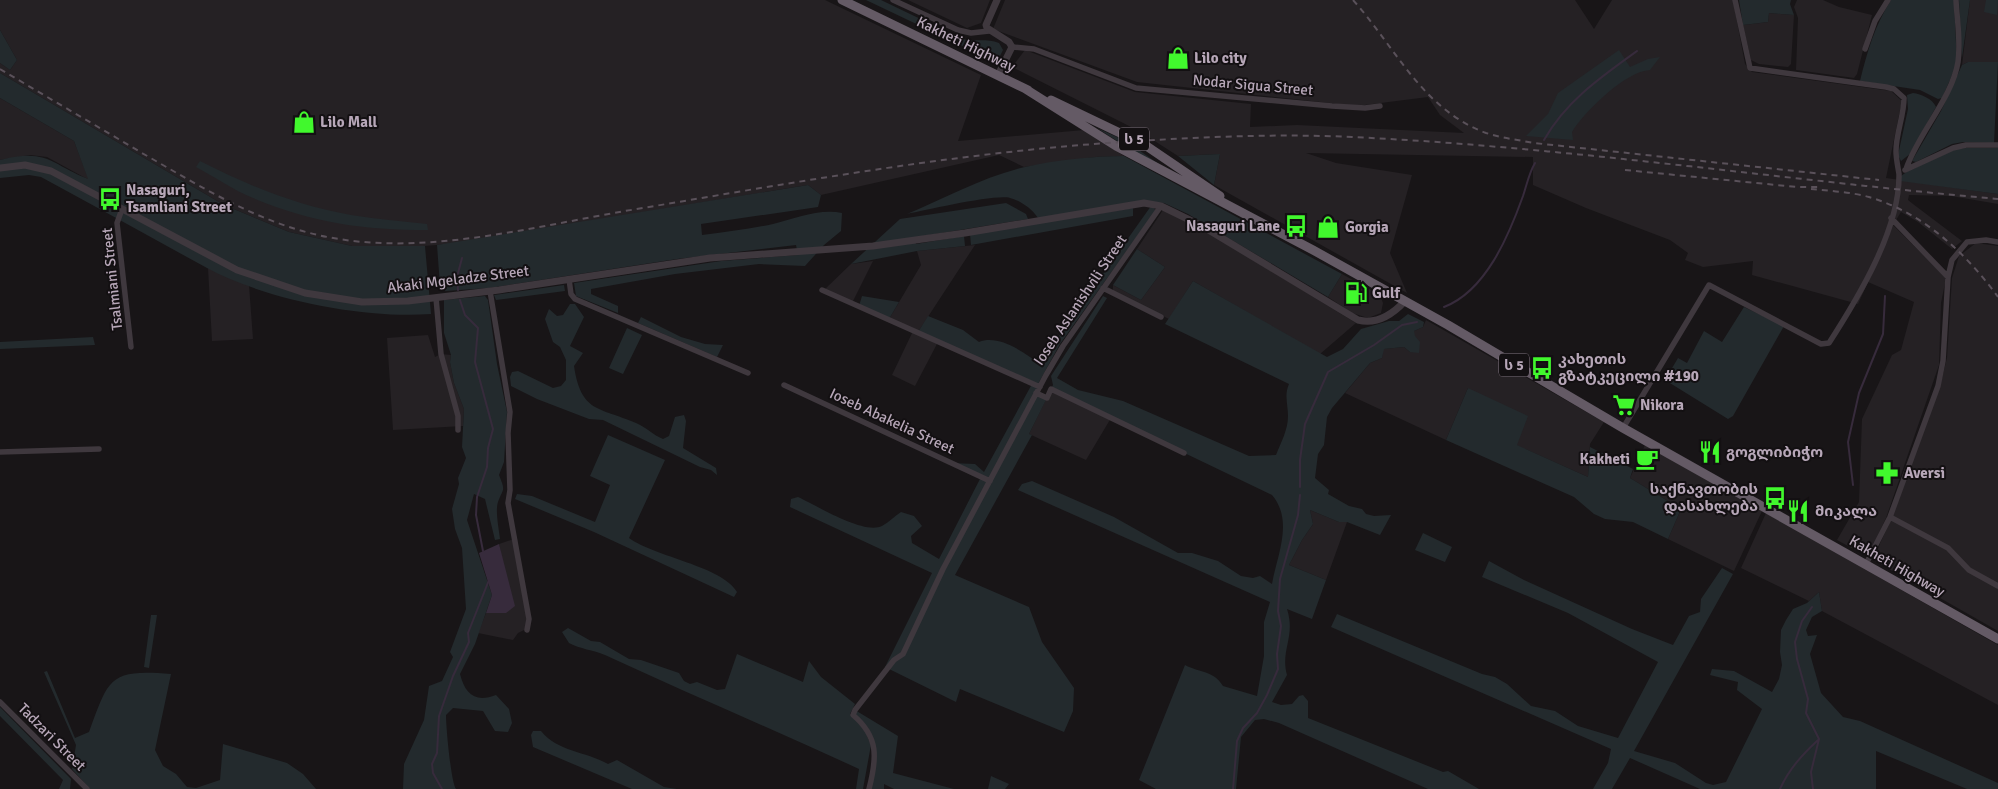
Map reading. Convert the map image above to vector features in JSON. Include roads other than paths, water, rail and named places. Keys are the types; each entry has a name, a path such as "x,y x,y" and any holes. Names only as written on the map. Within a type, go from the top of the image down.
{"highway":[{"name":"Kakheti Highway","path":"842,0 1145,145 1199,180 1234,207"},
{"name":"Kakheti Highway","path":"1024,88 1116,146 1234,207 1405,301 1623,428 1998,639"}],"street":[{"path":"893,0 958,30 971,33 989,31 986,25 997,0"},
{"path":"1623,428 1708,285 1825,345 1852,307 1873,269 1891,218 1899,173 1896,150 1904,104 1901,94 1886,87 1750,68 1735,0"},
{"path":"1865,49 1875,21 1888,0"},
{"path":"1906,170 1910,158 1940,103 1958,64 1956,0"},
{"name":"Nodar Sigua Street","path":"989,31 1009,42 1012,47 1034,49 1136,88 1348,107 1380,106"},
{"path":"998,74 1012,47"},
{"path":"1899,173 1953,148 1966,145 1998,145"},
{"name":"Akaki Mgeladze Street","path":"0,168 25,165 51,171 218,261 282,287 362,302 436,298 710,258 873,246 965,233 1144,203 1161,206"},
{"path":"1161,206 1202,226 1358,320 1376,321 1395,312 1405,301"},
{"name":"Ioseb Aslanishvili Street","path":"869,789 874,746 866,726 853,715 855,710 894,660 903,654 943,569 1045,377 1063,346 1161,206"},
{"name":"Tsalmiani Street","path":"122,209 117,222 131,347"},
{"path":"1891,218 1948,277"},
{"path":"1866,564 1890,517 1938,386 1944,351 1948,277 1952,260 1967,242 1986,240 1998,242"},
{"path":"569,279 572,294 576,299 748,373"},
{"path":"1103,288 1161,317"},
{"path":"822,290 1038,390 1047,398 1051,389"},
{"path":"490,291 510,412 508,433 510,490 508,503 529,619 527,630"},
{"path":"436,298 441,354 458,416 458,430"},
{"path":"1045,377 1051,389 1184,453"},
{"name":"Ioseb Abakelia Street","path":"784,385 990,481"},
{"path":"0,452 99,448"},
{"path":"1890,517 1948,548 1969,570 1998,586"},
{"name":"Tadzari Street","path":"0,702 87,789"}],"waterway":[{"path":"1544,140 1563,113 1585,91 1637,51"},
{"path":"1444,307 1459,299 1472,288 1494,260 1511,228 1535,163"},
{"path":"458,290 457,277 462,258"},
{"path":"1853,485 1848,442 1859,393 1883,334 1885,296"},
{"path":"460,300 465,315 478,328 475,362 493,429 488,448 487,467 477,497 476,515 483,551"},
{"path":"1300,487 1300,460 1305,424 1328,372 1374,345 1402,325 1417,322"},
{"path":"1233,789 1237,741 1243,728 1257,713 1278,669 1277,654 1281,626 1278,611 1280,579 1298,515 1300,495"},
{"path":"442,789 433,773 432,764 437,753 439,716 453,676 469,642 468,633 489,580"},
{"path":"1812,607 1802,621 1795,642 1797,659 1808,699 1806,713 1819,739 1811,772 1813,789"},
{"path":"1780,789 1796,763 1818,740"}],"railway":[{"path":"1353,0 1427,93 1444,109 1486,133 1534,143 1879,180"},
{"path":"0,69 166,167 237,205 286,226 312,234 374,243 410,243 482,237 800,182 976,156 1094,144 1255,136 1352,137 1514,148 1998,199"},
{"path":"1625,170 1797,187 1819,187"},
{"path":"1811,189 1869,197 1907,213 1925,224 1957,250 1998,297"}],"place":[{"name":"Lilo city","path":"1178,58"},
{"name":"Lilo Mall","path":"304,122"},
{"name":"Nasaguri, Tsamliani Street","path":"110,199"},
{"name":"Nasaguri Lane","path":"1296,226"},
{"name":"Gorgia","path":"1328,227"},
{"name":"Gulf","path":"1356,293"},
{"name":"კახეთის გზატკეცილი #190","path":"1542,368"},
{"name":"Nikora","path":"1624,405"},
{"name":"გოგლიბიჭო","path":"1710,452"},
{"name":"Kakheti","path":"1647,459"},
{"name":"Aversi","path":"1887,473"},
{"name":"საქნავთობის დასახლება","path":"1775,498"},
{"name":"მიკალა","path":"1798,511"}]}
